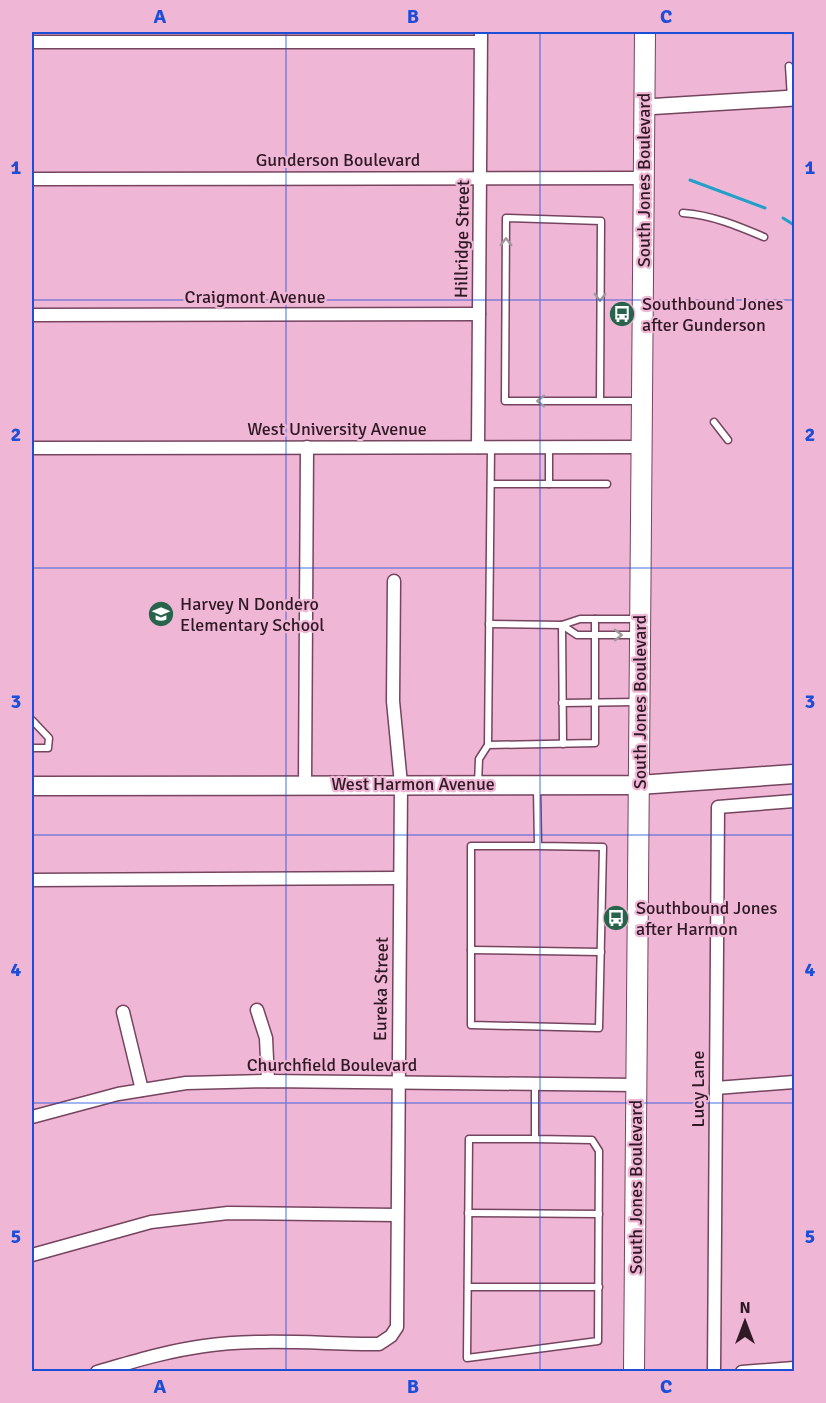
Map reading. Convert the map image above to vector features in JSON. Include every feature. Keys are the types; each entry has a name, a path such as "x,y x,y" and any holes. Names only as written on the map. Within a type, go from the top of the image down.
{"main road":[{"name":"South Jones Boulevard","path":"634,1371 645,32"},
{"name":"West Harmon Avenue","path":"32,786 639,785 795,774"}],"street":[{"path":"32,42 480,37"},
{"name":"Hillridge Street","path":"478,447 480,37"},
{"path":"645,107 793,98"},
{"name":"Gunderson Boulevard","path":"32,179 644,178"},
{"name":"Craigmont Avenue","path":"32,315 479,314"},
{"path":"304,784 307,447"},
{"name":"West University Avenue","path":"32,448 642,447"},
{"name":"Eureka Street","path":"97,1371 164,1353 205,1346 243,1343 379,1344 392,1336 397,1327 401,784 393,701 394,581"},
{"name":"Lucy Lane","path":"714,1371 718,807 795,801"},
{"path":"32,880 400,878"},
{"path":"257,1010 266,1038 268,1081"},
{"path":"123,1012 141,1090"},
{"name":"Churchfield Boulevard","path":"32,1118 118,1094 186,1083 268,1081 636,1085"},
{"path":"716,1088 795,1082"},
{"path":"32,1254 151,1222 228,1213 398,1215"},
{"path":"742,1371 795,1368"}],"lane":[{"path":"789,66 793,98"},
{"path":"683,213 715,218 764,237"},
{"path":"600,401 601,221 506,218 506,401 600,401 642,401"},
{"path":"714,422 728,440"},
{"path":"478,784 479,759 488,745 491,447"},
{"path":"549,447 549,484"},
{"path":"491,484 608,484"},
{"path":"489,624 562,625 580,619 595,619 640,627"},
{"path":"488,745 595,744 595,619"},
{"path":"562,625 577,635 595,635 640,627"},
{"path":"562,625 563,744"},
{"path":"562,703 640,702"},
{"path":"32,720 49,738 48,748 32,748"},
{"path":"537,785 538,846"},
{"path":"471,846 538,846 603,847 600,1028 471,1025 471,846"},
{"path":"471,950 601,952"},
{"path":"535,1084 535,1139"},
{"path":"469,1139 592,1140 600,1151 597,1341 467,1358 468,1213 469,1139"},
{"path":"468,1213 599,1214"},
{"path":"468,1287 598,1287"}],"waterway":[{"path":"690,180 765,208"},
{"path":"783,218 794,225"}],"place":[{"name":"Southbound Jones after Gunderson","path":"622,314"},
{"name":"Harvey N Dondero Elementary School","path":"161,614"},
{"name":"Southbound Jones after Harmon","path":"616,918"}]}
